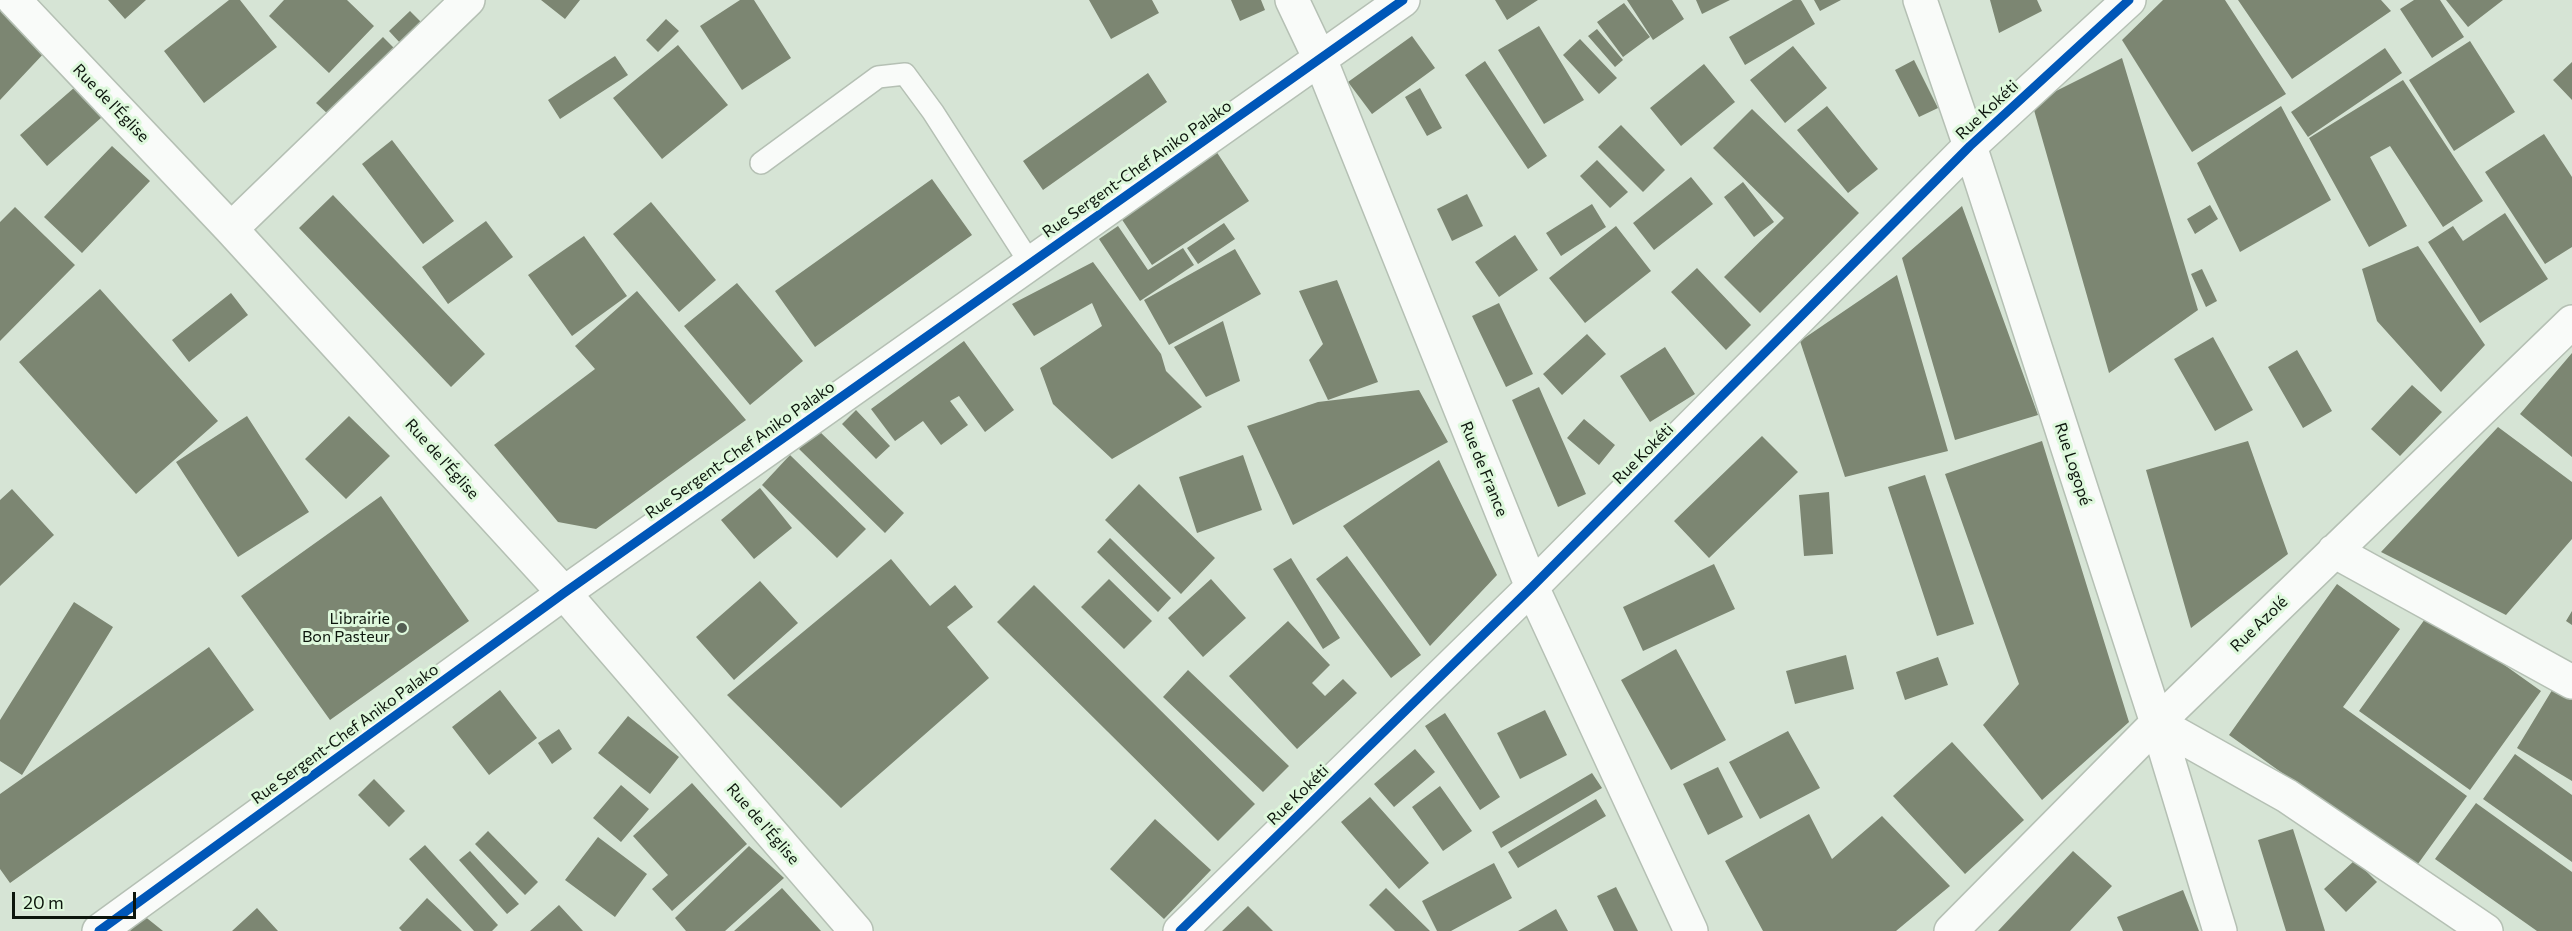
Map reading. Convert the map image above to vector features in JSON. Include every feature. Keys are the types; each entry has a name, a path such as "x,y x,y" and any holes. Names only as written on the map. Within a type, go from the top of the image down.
{"street":[{"name":"Rue de l'Église","path":"14,0 231,229 564,593 856,931"},
{"path":"231,229 468,0"},
{"name":"Rue de France","path":"1292,0 1320,59 1532,587 1691,931"},
{"name":"Rue Sergent-Chef Aniko Palako","path":"99,931 564,593 1403,0"},
{"name":"Rue Logopé","path":"1920,0 1970,146 2157,723 2220,931"},
{"name":"Rue Kokéti","path":"1180,931 1532,587 1970,146 2130,0"},
{"name":"Rue Azolé","path":"1951,931 2157,723 2572,322"},
{"path":"2334,551 2572,682"},
{"path":"2157,723 2287,796 2486,931"}],"lane":[{"path":"761,163 878,77 905,74 933,112 1030,263"}],"building":[{"path":"108,0 146,0 125,19"},
{"path":"229,0 240,0 277,47 204,103 164,51"},
{"path":"284,0 347,0 374,26 329,73 269,16"},
{"path":"541,0 580,0 565,19"},
{"path":"740,0 754,0 791,58 742,90 700,26"},
{"path":"1089,0 1152,0 1159,13 1111,39"},
{"path":"1231,0 1261,0 1265,10 1240,21"},
{"path":"1495,0 1538,0 1507,20"},
{"path":"1627,0 1672,0 1684,19 1653,40"},
{"path":"1696,0 1730,0 1702,14"},
{"path":"1793,0 1801,0 1815,24 1745,65 1729,37"},
{"path":"1814,0 1841,0 1820,11"},
{"path":"1990,0 2037,0 2042,11 1999,33"},
{"path":"2163,0 2225,0 2286,94 2192,152 2122,40"},
{"path":"2238,0 2381,0 2391,11 2292,79"},
{"path":"2414,0 2440,0 2464,37 2432,58 2400,9"},
{"path":"2446,0 2503,0 2468,27"},
{"path":"1624,3 1650,37 1623,57 1597,22"},
{"path":"0,7 47,50 0,100"},
{"path":"410,11 422,23 401,44 389,31"},
{"path":"666,19 679,31 658,52 646,40"},
{"path":"1539,26 1584,100 1544,124 1498,50"},
{"path":"1597,29 1623,60 1615,67 1588,36"},
{"path":"1412,36 1435,68 1372,114 1348,82"},
{"path":"383,37 395,49 329,115 316,103"},
{"path":"1580,39 1617,78 1599,94 1563,55"},
{"path":"2470,41 2515,112 2454,151 2409,80"},
{"path":"678,45 728,105 662,159 613,98"},
{"path":"1793,46 1827,88 1785,123 1750,80"},
{"path":"2385,48 2402,73 2308,137 2291,112"},
{"path":"615,56 628,75 560,119 548,100"},
{"path":"2122,58 2198,310 2109,373 2032,103"},
{"path":"1914,60 1938,108 1919,117 1895,70"},
{"path":"1485,61 1547,156 1528,169 1465,75"},
{"path":"2572,62 2572,100 2553,80"},
{"path":"1704,64 1735,102 1681,146 1650,108"},
{"path":"1148,73 1167,102 1043,190 1023,161"},
{"path":"2403,80 2483,201 2443,227 2390,146 2370,157 2407,226 2369,247 2309,138"},
{"path":"75,87 102,117 47,166 20,135"},
{"path":"1420,88 1442,128 1427,136 1405,97"},
{"path":"1827,106 1878,169 1848,193 1797,130"},
{"path":"2281,106 2331,200 2240,252 2197,163"},
{"path":"1752,109 1859,213 1760,313 1724,277 1784,218 1713,148"},
{"path":"1621,125 1665,170 1643,192 1598,147"},
{"path":"2544,134 2572,177 2572,247 2545,264 2485,172"},
{"path":"392,140 454,221 423,244 362,164"},
{"path":"112,146 150,181 82,253 44,217"},
{"path":"1216,151 1249,201 1152,265 1119,215"},
{"path":"1597,160 1628,192 1610,208 1580,176"},
{"path":"1691,177 1713,204 1654,250 1633,223"},
{"path":"932,179 972,235 815,347 775,291"},
{"path":"1743,182 1774,222 1754,237 1724,197"},
{"path":"1467,194 1483,226 1452,241 1437,209"},
{"path":"333,195 485,354 451,387 299,228"},
{"path":"651,202 716,280 679,312 613,234"},
{"path":"1592,204 1606,227 1561,256 1546,233"},
{"path":"2210,205 2218,219 2195,234 2187,219"},
{"path":"1962,206 2038,415 1955,440 1902,258"},
{"path":"15,207 75,265 0,341 0,222"},
{"path":"2505,213 2548,279 2480,323 2428,242 2453,226 2463,241"},
{"path":"486,221 513,257 448,304 422,267"},
{"path":"1224,223 1235,239 1198,264 1187,248"},
{"path":"1118,226 1148,270 1183,248 1194,265 1140,301 1099,239"},
{"path":"1616,226 1651,271 1585,323 1549,278"},
{"path":"1515,235 1538,270 1499,297 1475,262"},
{"path":"584,236 627,296 572,336 528,275"},
{"path":"2418,246 2485,345 2441,392 2377,321 2362,269"},
{"path":"1235,249 1261,294 1169,345 1144,300"},
{"path":"1093,262 1161,354 1166,371 1202,407 1112,459 1053,404 1040,368 1102,326 1092,303 1034,336 1012,304"},
{"path":"1697,268 1751,325 1726,350 1671,292"},
{"path":"2202,269 2217,301 2206,307 2191,274"},
{"path":"1897,275 1948,451 1845,477 1800,341"},
{"path":"1337,280 1378,382 1328,400 1309,360 1323,344 1299,291"},
{"path":"737,283 803,361 750,405 684,326"},
{"path":"100,289 218,421 136,494 19,362"},
{"path":"637,291 746,420 596,529 558,522 494,445 595,369 575,346"},
{"path":"231,293 248,315 189,362 172,340"},
{"path":"1499,303 1533,374 1506,387 1472,316"},
{"path":"1223,321 1240,381 1206,397 1174,347"},
{"path":"1587,334 1606,354 1562,395 1543,374"},
{"path":"2213,337 2253,410 2215,431 2174,359"},
{"path":"964,341 1014,410 985,432 959,396 950,401 968,425 941,445 923,421 895,441 871,409"},
{"path":"1665,347 1695,394 1650,422 1620,376"},
{"path":"2297,350 2332,411 2303,428 2268,367"},
{"path":"2572,353 2572,457 2520,414"},
{"path":"2412,385 2442,412 2400,456 2371,429"},
{"path":"1539,387 1586,494 1558,507 1512,400"},
{"path":"1419,390 1448,442 1293,525 1247,426 1318,402"},
{"path":"856,410 890,446 876,459 842,424"},
{"path":"247,416 309,512 238,557 176,462"},
{"path":"349,416 390,456 346,499 305,459"},
{"path":"1584,419 1615,445 1599,465 1567,438"},
{"path":"2498,427 2572,482 2572,539 2506,615 2381,552"},
{"path":"818,430 904,513 885,533 799,449"},
{"path":"1762,436 1798,472 1709,558 1674,521"},
{"path":"2042,441 2129,722 2042,800 1983,725 2019,684 1945,474"},
{"path":"2248,441 2288,554 2191,628 2146,470"},
{"path":"790,455 866,529 837,558 762,485"},
{"path":"1243,455 1262,510 1197,533 1179,477"},
{"path":"1439,460 1497,575 1430,646 1343,526"},
{"path":"1925,475 1974,624 1937,636 1888,487"},
{"path":"1139,484 1215,558 1181,594 1105,520"},
{"path":"760,488 792,528 754,559 721,520"},
{"path":"12,489 54,535 0,586 0,500"},
{"path":"1829,492 1833,554 1804,556 1799,495"},
{"path":"381,496 469,621 330,720 241,596"},
{"path":"1110,538 1171,598 1158,612 1097,552"},
{"path":"1347,556 1421,655 1391,678 1316,579"},
{"path":"1291,558 1340,638 1323,649 1273,569"},
{"path":"891,559 930,606 955,585 973,607 947,627 989,678 841,808 727,695"},
{"path":"1714,564 1735,609 1643,651 1623,607"},
{"path":"1109,579 1152,621 1124,649 1081,607"},
{"path":"1211,579 1246,618 1203,657 1168,618"},
{"path":"760,581 798,623 734,680 696,637"},
{"path":"2337,584 2400,629 2343,707 2467,796 2415,868 2229,735"},
{"path":"1034,585 1255,804 1218,841 997,622"},
{"path":"74,602 113,627 22,775 0,761 0,720"},
{"path":"2572,611 2572,625 2566,621"},
{"path":"2430,612 2541,691 2470,790 2359,711"},
{"path":"1288,621 1330,665 1312,683 1325,696 1343,679 1357,693 1297,749 1229,676"},
{"path":"209,647 254,710 10,883 0,869 0,794"},
{"path":"1676,649 1726,740 1671,770 1621,680"},
{"path":"1846,655 1854,689 1795,704 1786,671"},
{"path":"1938,657 1948,685 1905,700 1896,672"},
{"path":"1188,670 1289,766 1263,792 1163,697"},
{"path":"2557,682 2572,692 2572,781 2517,748"},
{"path":"500,690 537,738 489,775 452,727"},
{"path":"1545,710 1567,755 1520,779 1497,733"},
{"path":"1445,713 1500,797 1480,810 1425,726"},
{"path":"628,716 679,757 650,794 598,753"},
{"path":"559,729 572,749 552,764 538,743"},
{"path":"1788,731 1820,788 1760,819 1729,762"},
{"path":"1952,742 2024,820 1965,874 1893,796"},
{"path":"1415,749 1435,772 1394,807 1374,784"},
{"path":"2515,754 2572,795 2572,862 2483,799"},
{"path":"1718,767 1743,817 1708,835 1683,784"},
{"path":"1592,773 1602,788 1501,848 1492,832"},
{"path":"374,779 405,811 389,827 358,795"},
{"path":"692,783 747,844 672,911 652,889 668,875 633,836"},
{"path":"621,785 649,809 621,842 593,818"},
{"path":"1440,786 1472,831 1443,851 1412,807"},
{"path":"1370,797 1429,863 1399,889 1341,822"},
{"path":"1596,799 1606,816 1518,868 1508,852"},
{"path":"2476,803 2572,872 2572,931 2537,931 2435,859"},
{"path":"1809,814 1832,859 1882,816 1950,886 1896,931 1763,931 1725,861"},
{"path":"1155,819 1211,870 1164,919 1110,869"},
{"path":"2293,829 2325,931 2286,931 2258,840"},
{"path":"488,831 538,882 525,895 475,844"},
{"path":"598,837 647,874 615,917 565,880"},
{"path":"425,845 498,925 492,931 474,931 409,859"},
{"path":"749,846 784,878 725,931 686,931 675,918"},
{"path":"470,851 519,904 507,914 459,860"},
{"path":"2073,851 2112,886 2070,931 1998,931"},
{"path":"2355,860 2377,882 2346,912 2324,889"},
{"path":"1494,863 1512,898 1451,931 1437,931 1422,901"},
{"path":"1616,887 1638,931 1614,931 1597,896"},
{"path":"782,888 821,931 734,931"},
{"path":"1386,888 1430,931 1395,931 1369,905"},
{"path":"2183,890 2199,931 2123,931 2117,917"},
{"path":"427,898 462,931 402,931 399,928"},
{"path":"559,905 583,931 530,931"},
{"path":"1248,906 1273,931 1222,931"},
{"path":"257,908 278,931 232,931"},
{"path":"1556,909 1568,931 1518,931"},
{"path":"143,915 163,931 130,931"}],"cycle path":[{"path":"99,931 564,593 1403,0"},
{"path":"1180,931 1532,587 1970,146 2129,0"}],"place":[{"name":"Librairie Bon Pasteur","path":"402,628"}]}
